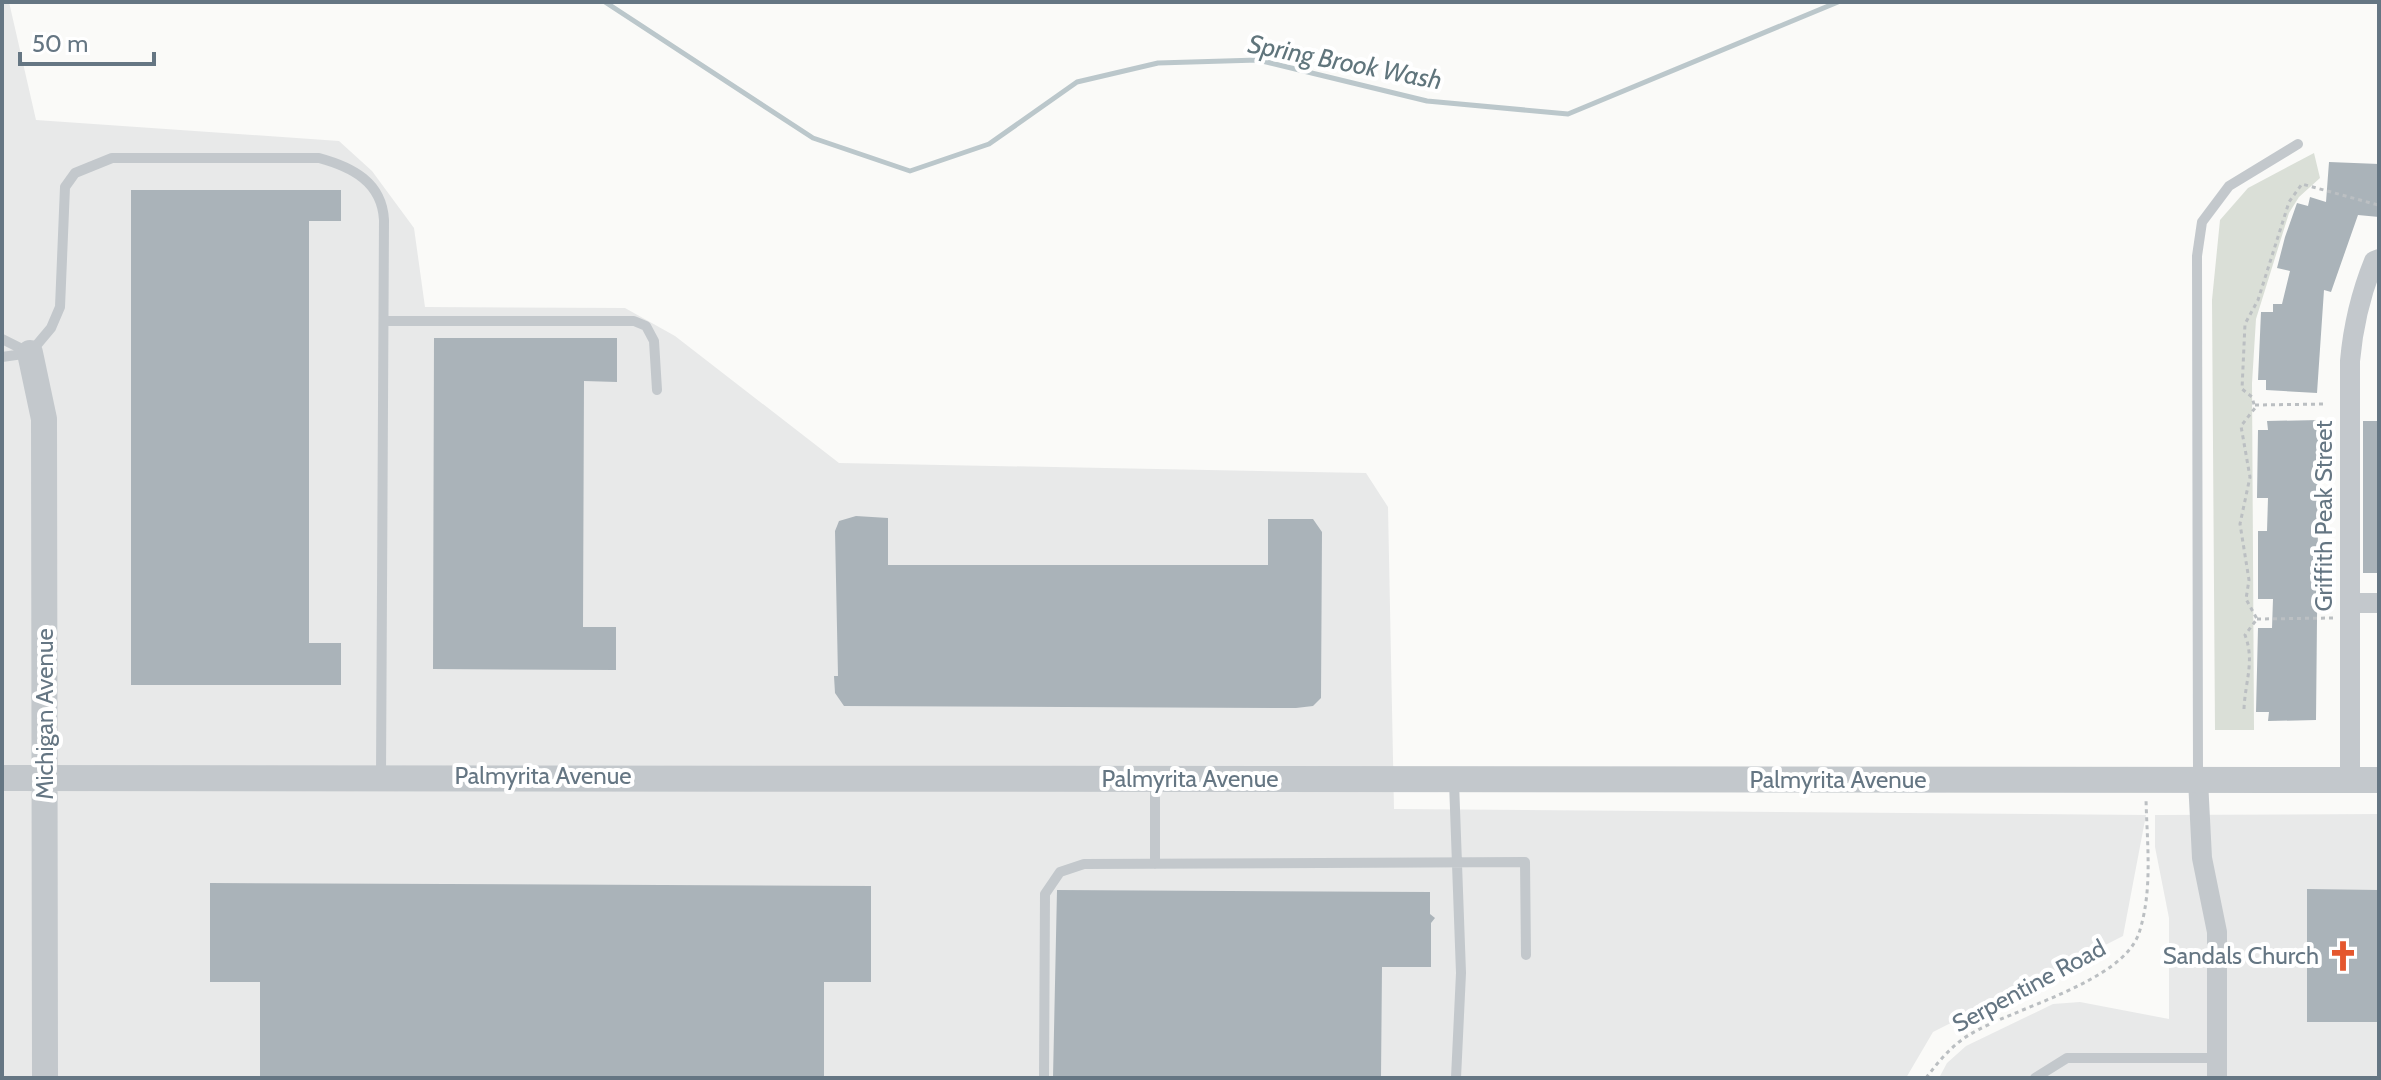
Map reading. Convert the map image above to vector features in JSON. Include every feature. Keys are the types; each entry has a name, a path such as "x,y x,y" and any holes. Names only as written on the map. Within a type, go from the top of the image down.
{"street":[{"name":"Griffith Peak Street","path":"2350,780 2352,335 2367,279 2374,261 2379,259"},
{"name":"Michigan Avenue","path":"30,353 44,419 45,1078"},
{"path":"2350,611 2379,603"},
{"name":"Palmyrita Avenue","path":"2,778 2379,780"},
{"path":"2198,780 2202,858 2217,932 2217,1068"}],"lane":[{"path":"2198,780 2197,256 2202,222 2229,186 2298,144"},
{"path":"2,357 30,353 51,328 60,307 65,187 75,173 112,158 319,158 347,168 373,187 383,203 381,777"},
{"path":"384,321 634,321 646,326 654,341 657,390"},
{"path":"2,339 30,353"},
{"path":"1155,779 1155,864"},
{"path":"1454,780 1461,973 1456,1078"},
{"path":"1044,1078 1045,894 1060,872 1084,864 1525,862 1526,955"},
{"path":"2035,1078 2067,1058 2217,1068"}],"path":[{"path":"2257,619 2246,599 2249,580 2240,524 2250,477 2241,426 2253,415 2255,405 2252,397 2242,389 2245,324 2258,300 2293,194 2302,184 2378,205"},
{"path":"2255,405 2327,404"},
{"path":"2257,619 2350,611"},
{"path":"2244,709 2245,688 2252,668 2245,635 2253,629 2257,619"},
{"name":"Serpentine Road","path":"1926,1078 1942,1056 1967,1036 2087,979 2117,962 2129,949 2138,936 2148,896 2145,780"}],"shaded area":[{"path":"2,2 9,2 36,120 339,141 372,171 414,228 425,307 625,308 675,336 839,463 1366,473 1388,507 1394,809 2146,815 2123,936 1933,1032 1906,1078 2,1078"},
{"path":"2314,153 2320,178 2299,197 2289,213 2256,319 2252,383 2254,730 2215,730 2212,300 2220,220 2248,188"},
{"path":"2379,814 2379,1078 1939,1078 1947,1063 1966,1046 2053,1004 2080,1002 2169,1019 2169,918 2155,847 2155,815"}],"building":[{"path":"2329,162 2379,164 2379,217 2358,215 2331,292 2324,290 2317,393 2266,390 2266,380 2258,380 2261,312 2273,312 2273,304 2282,304 2290,271 2277,268 2285,237 2297,203 2308,206 2310,197 2326,202"},
{"path":"131,190 341,190 341,221 309,221 309,643 341,643 341,685 131,685"},
{"path":"434,338 617,338 617,382 584,381 583,627 616,627 616,670 433,669"},
{"path":"2319,420 2316,720 2268,721 2269,712 2256,712 2258,628 2272,628 2273,599 2258,599 2258,531 2267,531 2268,498 2257,498 2258,430 2268,430 2267,421"},
{"path":"2363,421 2379,421 2379,573 2363,573"},
{"path":"856,516 888,518 888,565 1268,565 1268,519 1313,519 1322,532 1321,698 1313,706 1296,708 844,706 835,693 834,676 838,676 835,531 839,521"},
{"path":"210,883 871,886 871,982 824,982 824,1078 260,1078 260,982 210,982"},
{"name":"Sandals Church","path":"2307,889 2379,890 2379,1022 2307,1022"},
{"path":"1057,890 1430,892 1430,914 1435,918 1431,923 1431,967 1382,967 1381,1078 1053,1078"}],"waterway":[{"name":"Spring Brook Wash","path":"605,2 813,138 910,171 989,144 1077,82 1158,63 1258,60 1427,101 1568,114 1838,2"}],"place":[{"name":"Sandals Church","path":"2343,956"}]}
